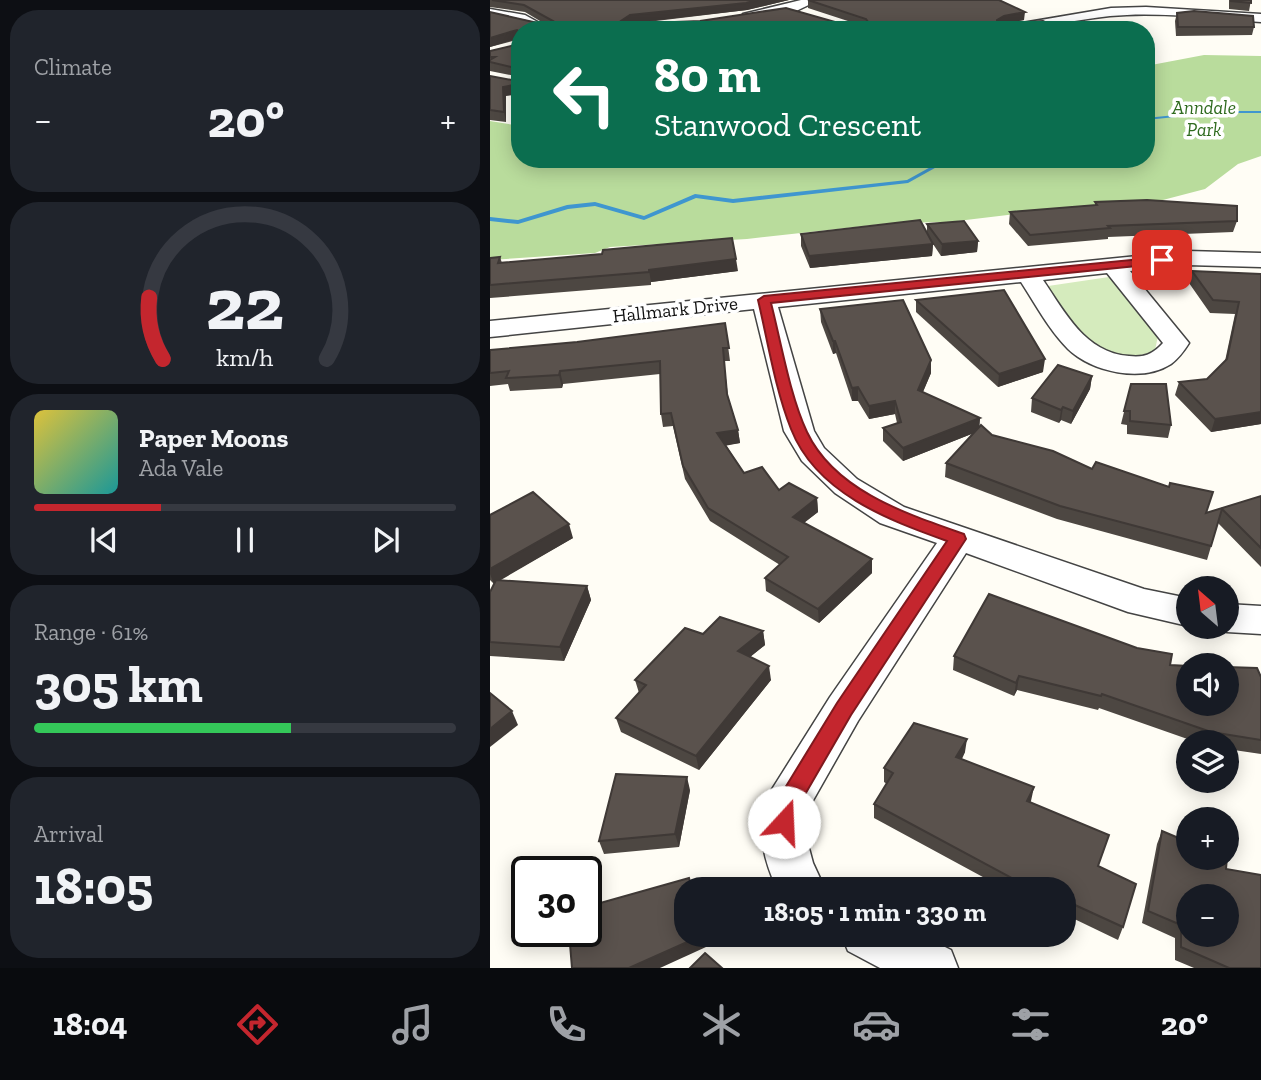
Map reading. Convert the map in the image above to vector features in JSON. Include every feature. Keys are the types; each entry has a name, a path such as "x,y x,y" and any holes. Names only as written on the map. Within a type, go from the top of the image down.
{"street":[{"path":"739,18 789,9 813,0"},
{"path":"1084,1 1111,12"},
{"path":"789,9 809,15"},
{"path":"1032,9 1060,20"},
{"path":"1054,21 1111,12 1146,11 1261,18"},
{"path":"490,13 526,21"},
{"name":"Hallmark Drive","path":"490,329 1187,258 1261,260"},
{"path":"1028,275 1076,340 1097,358 1141,365 1160,361 1176,343 1112,265"},
{"path":"764,300 799,432 813,454 846,486 892,515 1141,602 1176,609"},
{"path":"795,877 783,837 785,808 844,709 958,539"},
{"path":"1239,619 1261,620"},
{"path":"891,947 933,968"}],"green space":[{"name":"Anndale Park","path":"1204,55 1261,56 1261,156 1238,164 1205,189 1136,207 1059,209 949,222 892,223 747,239 610,247 595,253 490,260 490,121 511,124 511,168 1155,168 1155,64"},
{"path":"1109,277 1158,336 1155,350 1135,356 1118,356 1103,351 1079,330 1048,286"}],"building":[{"path":"492,0 757,0 630,15 621,21 553,21 524,5"},
{"path":"808,0 999,0 1025,12 997,20 867,21"},
{"path":"1251,0 1251,3 1231,1"},
{"path":"786,8 832,21 700,21"},
{"path":"1194,11 1253,16 1254,27 1178,27 1177,13"},
{"path":"490,12 529,21 511,21 511,32 490,38"},
{"path":"511,46 511,67 490,62 495,57 490,57 490,51"},
{"path":"490,76 511,80 511,86 503,87 504,112 490,110"},
{"path":"1147,200 1237,206 1237,221 1108,226 1110,228 1030,235 1010,212 1097,205 1095,202"},
{"path":"920,220 933,244 809,256 801,234"},
{"path":"964,221 978,241 942,244 927,224"},
{"path":"732,238 736,259 649,272 490,285 490,258 500,257 498,263"},
{"path":"1192,271 1261,274 1261,412 1215,419 1179,382 1207,379 1227,359 1239,302 1213,300"},
{"path":"1004,290 1045,359 999,374 916,300"},
{"path":"903,300 931,360 918,390 980,418 903,448 883,428 901,422 895,401 869,406 858,387 852,388 820,309"},
{"path":"725,323 729,348 723,348 727,394 738,430 717,433 744,473 762,467 779,490 789,483 817,498 793,517 872,559 818,609 765,578 788,557 708,508 683,466 671,413 661,414 660,361 560,371 559,375 506,378 509,371 490,373 490,350"},
{"path":"1058,365 1092,376 1073,411 1063,407 1061,410 1032,398"},
{"path":"1131,384 1166,384 1171,425 1130,421 1130,411 1124,411"},
{"path":"981,425 992,435 1053,451 1092,469 1096,462 1169,487 1170,483 1213,492 1206,513 1261,496 1261,548 1222,509 1211,546 1060,506 946,463"},
{"path":"533,492 569,524 490,569 490,515"},
{"path":"496,580 587,586 560,647 490,642 490,592"},
{"path":"989,594 1137,648 1172,654 1170,665 1176,665 1176,716 1239,716 1239,667 1257,668 1261,677 1261,740 1239,736 1239,730 1205,730 1102,694 1101,696 1019,676 1016,683 954,656"},
{"path":"720,617 763,631 738,651 769,666 696,756 616,718 646,685 635,680 685,628 703,634"},
{"path":"490,693 512,711 490,729"},
{"path":"914,723 967,739 956,757 1034,787 1027,801 1109,835 1098,866 1136,884 1123,927 1076,905 1076,877 1010,877 874,804 893,773 884,768"},
{"path":"616,774 687,777 675,834 599,841"},
{"path":"1162,831 1176,837 1176,870 1232,870 1261,875 1261,968 1229,968 1181,947 1239,947 1239,884 1176,884 1176,923 1148,911"},
{"path":"674,882 676,947 629,968 572,968 570,947 602,947 602,902"},
{"path":"705,953 722,968 690,968"}],"waterway":[{"path":"1155,118 1215,112 1261,112"},
{"path":"490,219 518,222 567,207 595,204 644,218 695,196 733,201 908,181 932,168"}],"route":[{"path":"784,822 785,808 844,709 958,539 892,515 846,486 813,454 799,432 792,412 764,300 1162,260"}]}
